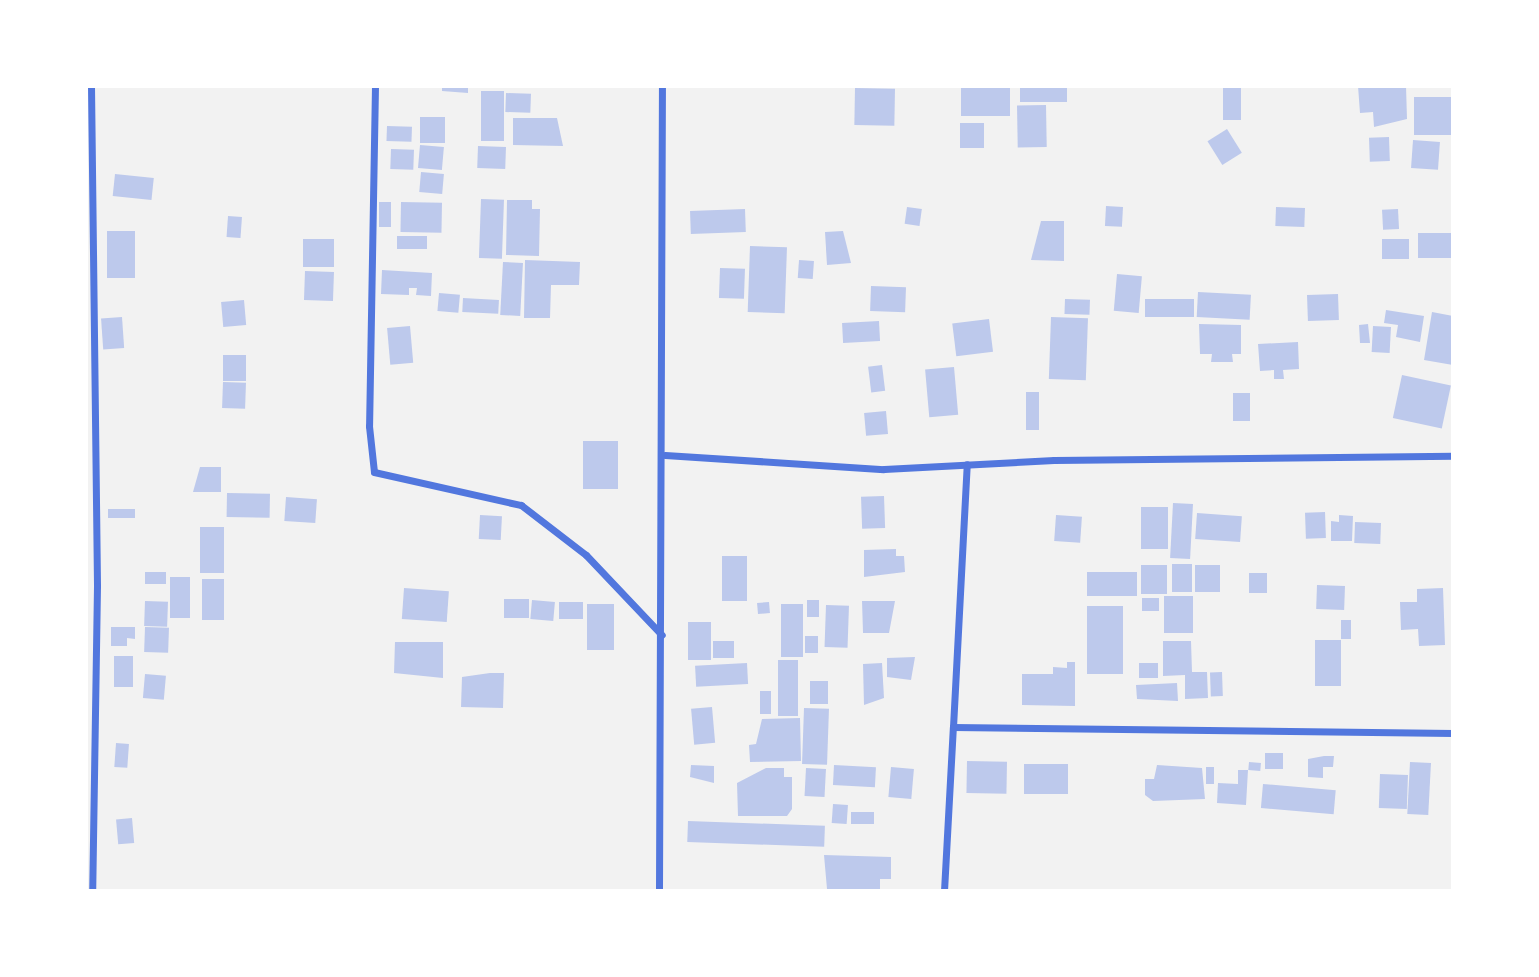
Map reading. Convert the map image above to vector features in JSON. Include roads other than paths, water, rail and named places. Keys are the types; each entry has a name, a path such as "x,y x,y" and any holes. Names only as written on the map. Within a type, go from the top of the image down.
{"street":[{"path":"91,86 97,586 92,891"},
{"path":"375,86 369,426 374,472 522,505 586,555 662,635"},
{"path":"659,891 665,455 662,86"},
{"path":"665,455 884,469 967,464 1453,456"},
{"path":"944,891 967,464"},
{"path":"953,727 1453,733"}]}
